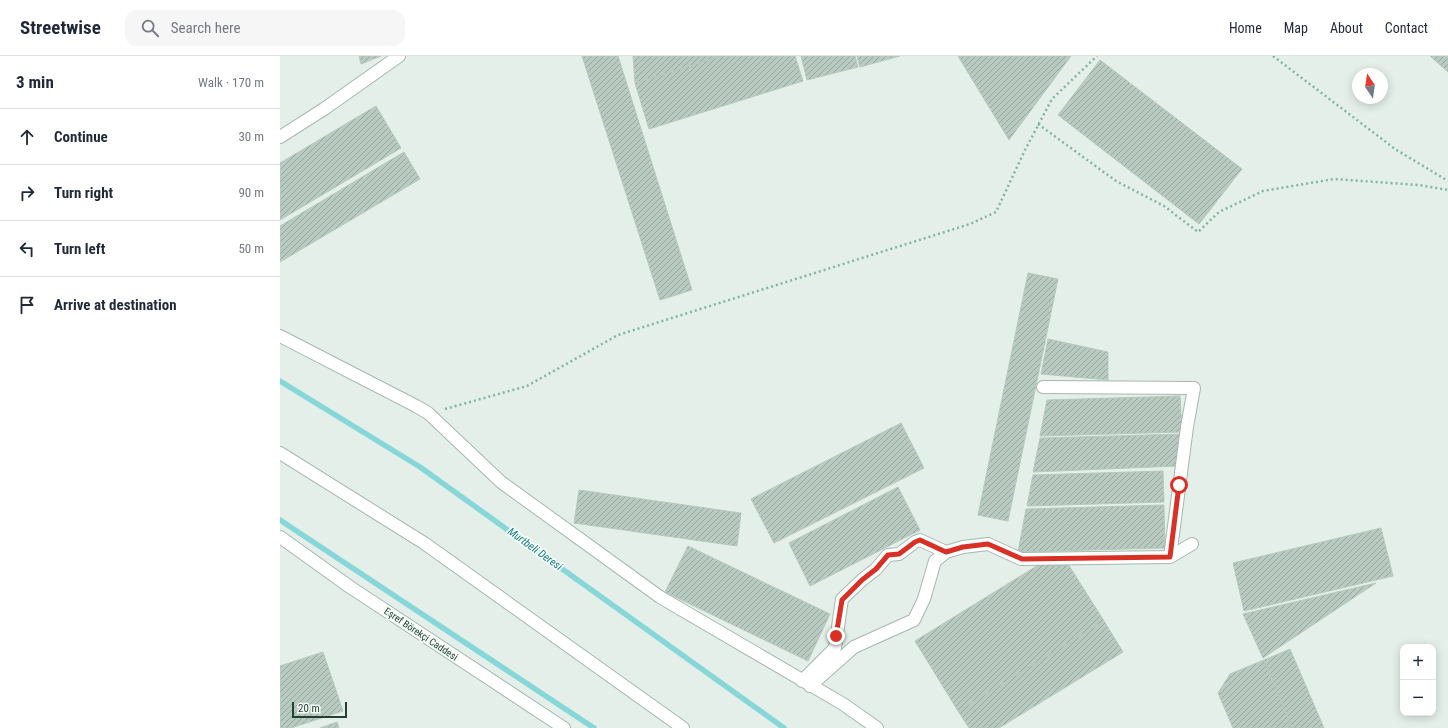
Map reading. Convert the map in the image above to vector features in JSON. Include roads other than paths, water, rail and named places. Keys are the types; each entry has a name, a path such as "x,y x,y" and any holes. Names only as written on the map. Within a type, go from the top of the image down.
{"street":[{"path":"280,137 324,109 399,56"},
{"path":"280,336 428,413 501,482 660,597 843,704 877,728"},
{"path":"1043,387 1194,388 1187,427 1170,557"},
{"path":"280,453 424,543 683,728"},
{"name":"Eşref Börekçi Caddesi","path":"280,537 350,587 564,728"},
{"path":"806,683 835,648 842,600 862,580 876,569 888,555 899,554 920,540 946,552"},
{"path":"806,683 854,647 914,620 924,599 935,561 946,552 963,547 988,544 1022,559 1170,557 1192,544"}],"waterway":[{"name":"Murtbeli Deresi","path":"280,381 420,467 784,728"},
{"path":"280,520 594,728"}]}
